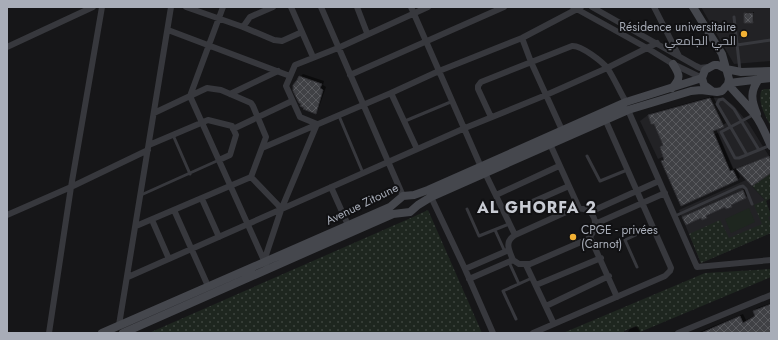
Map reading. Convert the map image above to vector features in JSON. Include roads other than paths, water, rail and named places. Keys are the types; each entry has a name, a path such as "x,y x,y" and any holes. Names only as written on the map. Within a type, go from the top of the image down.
{"main road":[{"path":"694,7 722,54 729,76 726,88 715,92 704,85 702,78 704,72 716,57 716,45"},
{"path":"672,88 677,82 679,76 673,64"},
{"path":"708,67 718,65 726,69 740,72 771,71"},
{"name":"Avenue Zitoune","path":"102,333 121,329 268,269 393,214 410,211 431,197 562,130 702,78"},
{"path":"728,84 771,78"},
{"path":"759,79 755,84 752,94 753,104 771,146"},
{"path":"728,84 738,97 755,114 760,122"},
{"name":"Avenue Zitoune","path":"121,329 208,286 390,207 403,197 428,190 550,144 605,119 627,106 700,90 726,92 738,97"},
{"path":"403,197 414,201 410,211 401,211 399,209 398,206 403,197"}],"street":[{"path":"7,48 93,7"},
{"path":"49,333 71,187 102,7"},
{"path":"121,329 148,147 171,7"},
{"path":"186,7 278,41 286,40 302,32"},
{"path":"223,7 190,96 268,269"},
{"path":"243,28 250,18 273,7"},
{"path":"291,7 313,58"},
{"path":"321,7 403,197"},
{"path":"358,7 368,33"},
{"path":"317,124 300,117 286,86 295,65 338,48 413,10 428,7"},
{"path":"350,75 504,7"},
{"path":"592,7 696,66 700,68 708,67"},
{"path":"654,7 679,56"},
{"path":"262,148 439,71 522,38 577,8 673,64 702,78"},
{"path":"413,10 483,170 515,235"},
{"path":"168,30 290,76"},
{"path":"522,38 531,62 562,130"},
{"path":"128,277 465,128 546,95 607,68 657,43"},
{"path":"491,117 478,89 479,84 567,48 576,46 583,48 607,68 627,106 697,268 771,260"},
{"path":"230,94 278,71"},
{"path":"136,226 251,177 266,137 251,103 214,88 207,88 154,112"},
{"path":"391,93 417,149"},
{"path":"233,129 292,101"},
{"path":"533,333 665,276 670,271 671,265 636,191 605,119"},
{"path":"7,215 71,187 148,147 208,120 232,126 236,135 230,155 220,160"},
{"path":"264,261 281,210 317,124"},
{"path":"550,144 579,208"},
{"path":"496,195 560,166"},
{"path":"251,177 281,210"},
{"path":"590,212 659,181"},
{"path":"505,214 569,186"},
{"path":"331,187 348,225"},
{"path":"469,279 510,261 526,265 590,237 596,224 665,193"},
{"path":"431,197 493,333"},
{"path":"202,199 219,237"},
{"path":"510,261 507,251 509,240 515,235 571,210 584,208 590,212 596,224"},
{"path":"174,210 208,286"},
{"path":"152,220 169,259"},
{"path":"590,237 618,297"},
{"path":"465,269 507,251"},
{"path":"536,285 601,258"},
{"path":"526,265 554,324"},
{"path":"546,306 609,276"},
{"path":"678,333 693,330 771,295"}],"lane":[{"path":"734,17 740,72"},
{"path":"737,44 771,40"},
{"path":"748,155 717,104 719,100 724,100 729,103 743,122 759,150"},
{"path":"405,121 453,101"},
{"path":"755,114 743,122 721,132 735,158 739,158 771,146"},
{"path":"339,115 363,173"},
{"path":"173,135 190,174"},
{"path":"587,156 600,181 627,170"},
{"path":"141,195 220,160"},
{"path":"675,216 743,186 746,189 752,204"},
{"path":"467,209 479,236 510,224"},
{"path":"637,267 625,240 653,227"},
{"path":"495,230 507,251"},
{"path":"510,261 519,284"},
{"path":"516,319 503,291 532,278"}],"place":[{"name":"Résidence universitaire الحي الجامعي","path":"744,34"},
{"name":"CPGE - privées (Carnot)","path":"573,237"}],"district":[{"name":"AL GHORFA 2","path":"537,207"}]}
